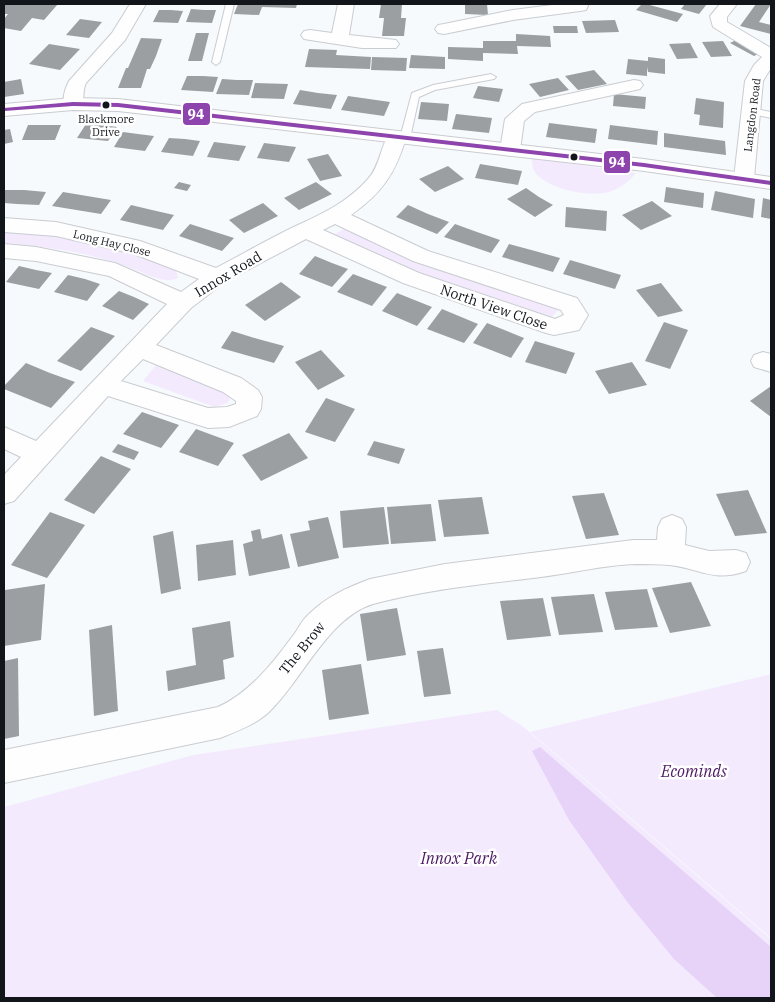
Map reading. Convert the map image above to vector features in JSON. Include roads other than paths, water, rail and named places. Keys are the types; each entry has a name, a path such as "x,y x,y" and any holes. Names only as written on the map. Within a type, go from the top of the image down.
{"street":[{"path":"73,104 74,89 78,80 119,36 138,4"},
{"path":"340,39 346,4"},
{"name":"Langdon Road","path":"728,4 718,16 719,23 723,28 771,57 758,71 754,81 744,178"},
{"path":"444,29 512,9 580,6"},
{"path":"310,36 362,43 390,44"},
{"path":"510,150 515,119 529,108 634,85"},
{"path":"578,97 592,113"},
{"path":"4,110 73,104 118,105 510,150 744,178 771,183"},
{"name":"Innox Road","path":"7,484 39,454 182,302 217,278 305,230 336,216 357,201 377,182 400,138"},
{"name":"North View Close","path":"305,230 410,278 554,327 571,324 576,315 569,304 439,264 363,232 336,216"},
{"name":"Long Hay Close","path":"4,225 56,229 140,248 217,278"},
{"name":"Long Hay Close","path":"4,251 36,254 115,270 182,302"},
{"path":"103,385 208,418 229,417 248,409 249,397 232,385 140,348"},
{"path":"4,437 39,454"},
{"name":"The Brow","path":"4,767 220,722 242,712 258,701 303,647 317,626 348,601 370,592 465,574 633,552 671,540 709,562 736,562"}],"lane":[{"path":"216,62 230,4"},
{"path":"400,138 415,95 433,88 491,77"},
{"path":"751,111 771,115"}],"place":[{"name":"Blackmore Drive","path":"106,105"}],"park label":[{"name":"Ecominds","path":"694,771"},
{"name":"Innox Park","path":"459,858"}]}
